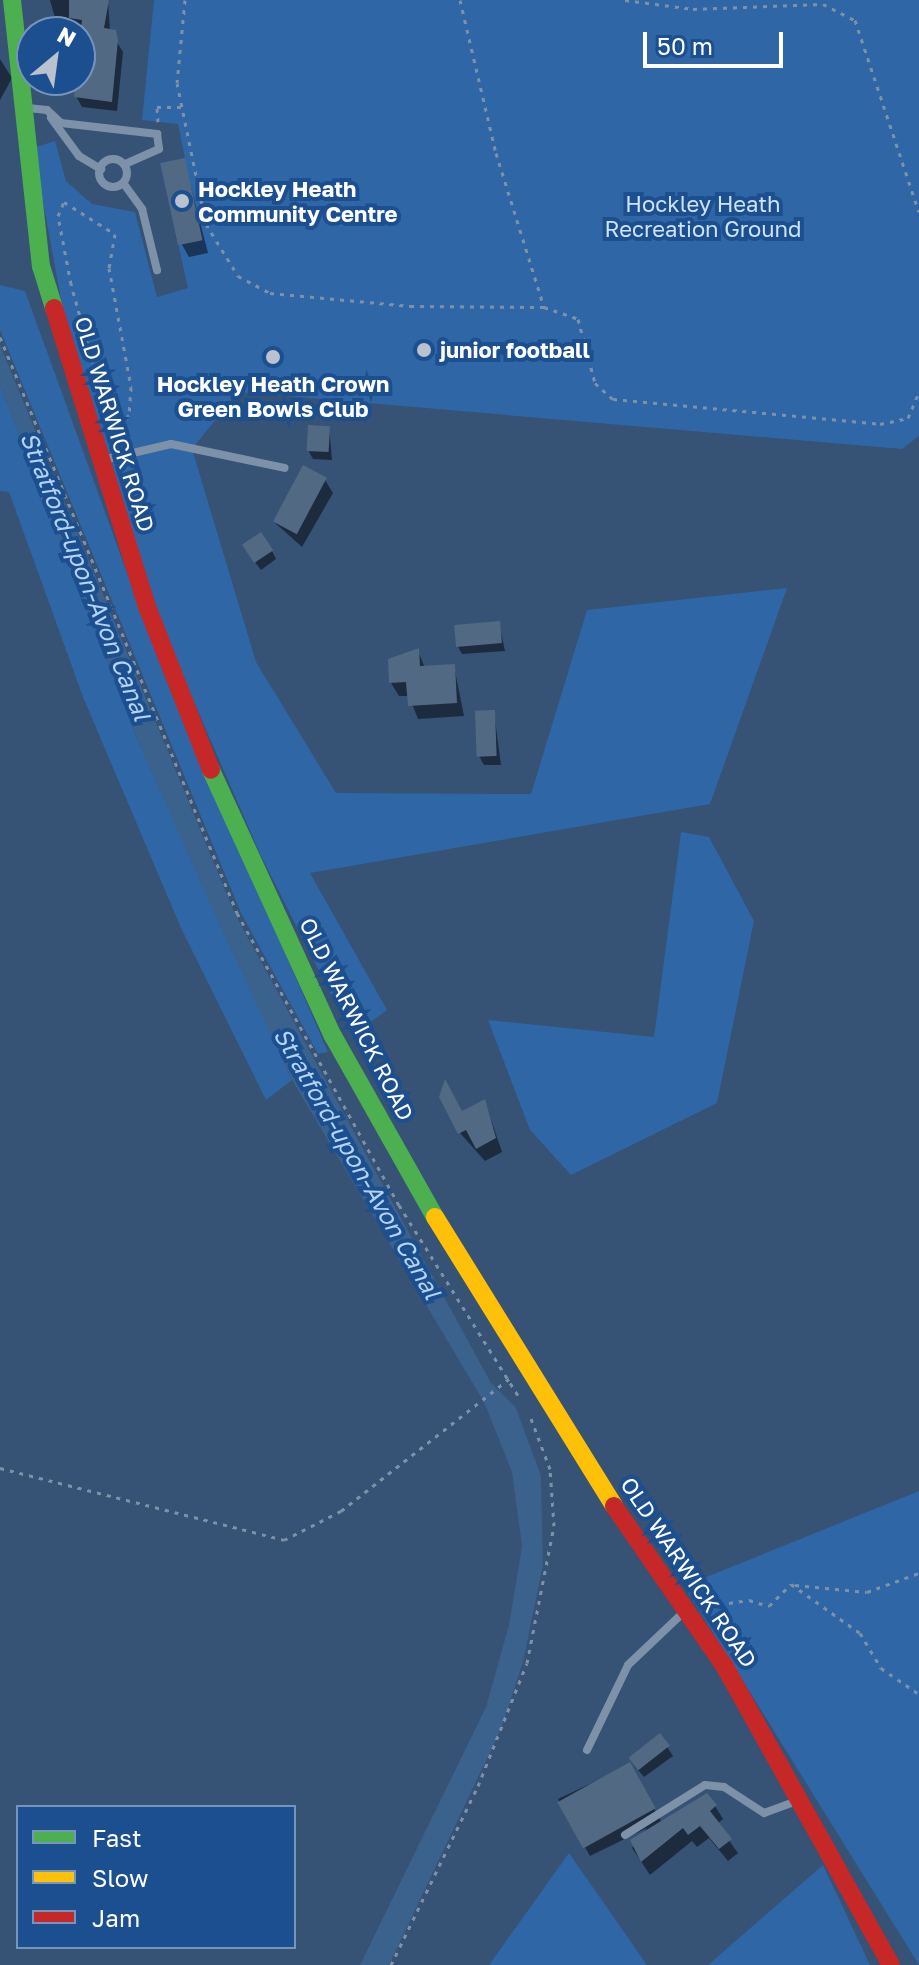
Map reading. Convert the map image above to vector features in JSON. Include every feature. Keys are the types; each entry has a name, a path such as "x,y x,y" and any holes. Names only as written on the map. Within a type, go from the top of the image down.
{"main road":[{"name":"OLD WARWICK ROAD","path":"12,0 16,21"},
{"name":"OLD WARWICK ROAD","path":"20,96 19,108 41,266 102,461 203,752 333,1036 419,1191 801,1799 891,1965"}],"lane":[{"path":"19,108 47,110 61,123 157,134 159,149 126,164 108,159 101,169"},
{"path":"47,110 79,156 101,169 105,185 124,184"},
{"path":"126,164 124,184 142,209 157,270"},
{"path":"102,461 171,444 285,468"},
{"path":"587,1750 628,1665 685,1610"},
{"path":"625,1835 705,1785 724,1787 764,1813 801,1799"}],"path":[{"path":"185,0 175,60 206,224 238,276 255,288 410,306 544,307 578,319 595,383 613,399 880,424 908,418 919,392"},
{"path":"460,0 496,153 544,307"},
{"path":"625,0 693,9 823,4 855,20 919,212"},
{"path":"158,134 157,107 183,107"},
{"path":"64,202 115,234 109,268 131,387 129,415 119,426 106,411 71,284 58,216 64,202"},
{"path":"391,1965 505,1725 527,1663 554,1526 546,1452 494,1359"},
{"path":"0,1468 284,1540 341,1511 423,1452 478,1399 508,1380"},
{"path":"791,1584 867,1592 919,1573"},
{"path":"685,1610 749,1600 769,1606 791,1584"},
{"path":"791,1584 860,1633 881,1668 919,1694"}],"green space":[{"name":"Hockley Heath Recreation Ground","path":"154,0 919,0 919,436 902,449 238,392 192,449 256,662 336,793 531,794 587,610 787,588 710,804 310,873 387,1010 352,1036 261,856 150,601 64,315 33,148 55,141 66,181 92,204 135,212 157,297 188,288 160,163 185,158 178,124 142,120"},
{"path":"0,285 25,291 163,672 328,1052 318,1054 241,913 0,330"},
{"path":"0,385 138,741 292,1080 266,1100 181,928 83,697 9,492 0,491"},
{"path":"681,832 709,837 754,921 717,1103 571,1175 530,1130 488,1020 654,1037"},
{"path":"919,1491 919,1965 684,1586"},
{"path":"569,1853 647,1965 489,1965"},
{"path":"823,1865 870,1965 708,1965"}],"water":[{"name":"Stratford-upon-Avon Canal","path":"0,345 235,914 491,1383 516,1408 541,1476 543,1565 523,1662 501,1729 389,1965 360,1965 486,1707 509,1625 522,1546 512,1472 484,1402 292,1080 215,915 138,741 0,385"}],"building":[{"path":"69,0 109,0 104,28 116,30 118,40 112,102 74,97 96,96 96,16 69,16"},
{"name":"Hockley Heath Community Centre","path":"185,158 202,240 178,245 161,163"},
{"path":"308,425 330,426 329,452 307,451"},
{"path":"303,465 327,478 297,534 273,522"},
{"path":"261,532 273,550 254,563 242,545"},
{"path":"500,621 502,643 456,647 454,625"},
{"path":"419,648 420,666 455,664 457,703 408,706 406,682 389,683 388,659"},
{"path":"495,710 497,756 477,757 475,711"},
{"path":"445,1079 462,1111 485,1099 496,1138 476,1149 466,1130 458,1134 439,1097"},
{"path":"660,1733 670,1746 638,1770 628,1758"},
{"path":"630,1762 656,1808 583,1849 557,1802"},
{"path":"707,1793 717,1805 710,1811 732,1839 719,1849 700,1826 688,1835 683,1828 641,1862 630,1840"}],"traffic: fast":[{"path":"12,0 41,266 54,308"},
{"path":"211,770 333,1036 435,1217"}],"traffic: slow":[{"path":"435,1217 614,1506"}],"traffic: jam":[{"path":"54,308 146,604 211,770"},
{"path":"614,1506 725,1667 891,1965"}],"place":[{"name":"Hockley Heath Community Centre","path":"182,201"},
{"name":"junior football","path":"424,350"},
{"name":"Hockley Heath Crown Green Bowls Club","path":"273,357"}]}
